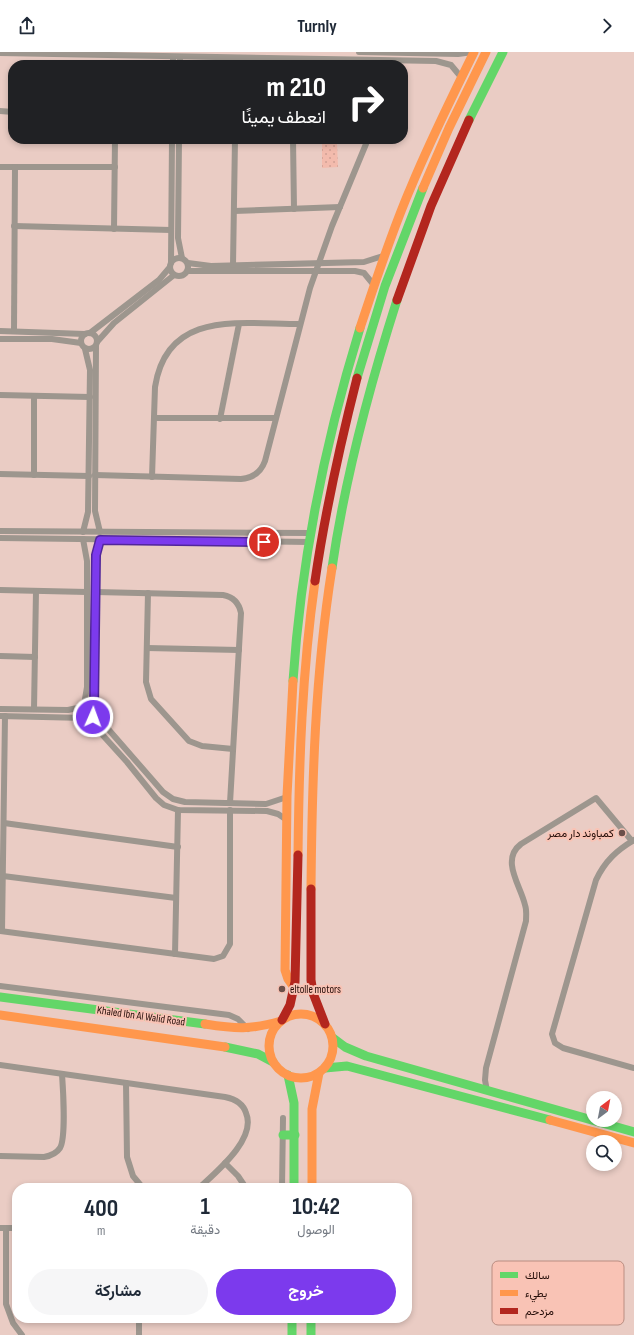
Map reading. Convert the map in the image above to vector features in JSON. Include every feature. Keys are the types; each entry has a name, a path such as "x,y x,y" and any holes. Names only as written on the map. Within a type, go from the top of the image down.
{"main road":[{"path":"295,989 288,979 285,970 287,797 292,698 298,624 310,538 340,402 373,284 429,142 474,52"},
{"path":"486,52 445,134 396,254 363,357 343,432 320,545 308,628 302,700 299,764 295,989 290,1005 282,1021 271,1036 270,1054 277,1067 288,1075 304,1078 340,1066 362,1070 634,1143"},
{"path":"312,1183 312,1110 322,1071 332,1057 332,1038 313,994 310,974 311,873 316,700 323,631 337,532 352,460 377,362 413,252 462,132 503,52"},
{"path":"343,432 350,438 358,436"},
{"path":"338,458 346,456 352,460"},
{"name":"Khaled Ibn Al Walid Road","path":"0,997 248,1029 282,1021"},
{"path":"282,1021 296,1014 304,1014 312,1016 325,1024"},
{"name":"Khaled Ibn Al Walid Road","path":"0,1015 241,1049 258,1054 273,1062"},
{"path":"332,1038 345,1047 366,1056 634,1132"},
{"path":"362,1070 366,1056"},
{"path":"288,1075 293,1097 295,1135 294,1183"},
{"path":"282,1135 295,1135"},
{"path":"292,1323 292,1335"},
{"path":"311,1323 311,1335"}],"street":[{"path":"359,52 458,54 474,52"},
{"path":"0,54 86,53 260,55 407,60"},
{"path":"408,60 436,61 450,65 461,76"},
{"path":"114,229 115,144"},
{"path":"172,144 170,265 174,275"},
{"path":"179,144 178,244 182,258 188,264 205,266 364,262 383,256"},
{"path":"233,265 235,144"},
{"path":"292,144 294,209"},
{"path":"95,475 241,479 252,477 263,466 300,324 316,271 366,144"},
{"path":"0,167 115,168"},
{"path":"14,331 15,167"},
{"path":"234,211 340,207"},
{"path":"14,226 171,230"},
{"path":"83,532 88,512 90,364 85,349 81,343 81,339 159,280 174,259 182,258"},
{"path":"188,264 188,271"},
{"path":"85,349 92,349 114,323 174,275 181,276 188,271 360,271 368,276 373,284"},
{"path":"220,419 239,324"},
{"path":"152,477 157,375 160,364 173,345 202,327 213,325 300,324"},
{"path":"0,331 87,333 96,337 95,515 100,532"},
{"path":"0,339 52,339 81,343"},
{"path":"0,395 90,397"},
{"path":"34,396 34,475"},
{"path":"154,418 275,418"},
{"path":"0,474 88,476"},
{"path":"0,531 100,532 310,538"},
{"path":"34,531 34,539"},
{"path":"0,538 100,540 310,538"},
{"path":"83,540 87,555 87,687 81,714 127,762 156,798 164,805 178,810 267,811 278,814 287,820"},
{"path":"100,540 96,555 95,709 93,717 3,716 4,823 1,931 214,959 223,956 229,948 230,810"},
{"path":"0,590 87,592"},
{"path":"34,709 36,591"},
{"path":"96,592 223,595 234,598 238,603 241,613 230,803"},
{"path":"148,593 146,682 151,699 190,741 202,746 233,749"},
{"path":"147,648 239,650"},
{"path":"0,656 35,657"},
{"path":"0,709 68,710 90,705 95,709 104,725 169,798 182,802 266,804 287,797"},
{"path":"487,1091 485,1080 486,1068 526,921 525,905 512,866 514,851 521,844 596,798 633,840 614,853 596,880 552,1034 555,1043 563,1048 634,1068"},
{"path":"175,954 178,810"},
{"path":"4,823 178,847"},
{"path":"3,876 176,898"},
{"path":"0,986 228,1015 238,1019 248,1029"},
{"path":"0,1065 225,1097 240,1103 248,1116 248,1124 243,1139 225,1163 204,1183"},
{"path":"0,1156 44,1157 50,1156 60,1148 63,1136 62,1074"},
{"path":"126,1083 127,1157 133,1176 139,1183"},
{"path":"282,1183 283,1118"},
{"path":"225,1163 243,1183"},
{"path":"3,1229 6,1304 12,1320"},
{"path":"14,1323 22,1335"},
{"path":"139,1323 139,1335"}],"shaded area":[{"path":"322,144 337,144 338,167 322,168"}],"traffic: fast":[{"path":"469,120 503,52"},
{"path":"357,378 385,286 423,188"},
{"path":"332,568 337,534 359,433 397,300"},
{"path":"293,681 302,591 316,502 336,414 360,328"},
{"path":"0,997 205,1024"},
{"path":"333,1038 345,1047 366,1056 634,1132"},
{"path":"225,1047 258,1054 273,1062"},
{"path":"325,1068 347,1066 550,1120"},
{"path":"288,1075 294,1103 294,1183"},
{"path":"283,1135 295,1135"},
{"path":"292,1323 292,1335"},
{"path":"311,1323 311,1335"}],"traffic: slow":[{"path":"360,328 384,257 418,170 474,52"},
{"path":"423,188 449,128 486,52"},
{"path":"311,889 312,808 318,688 326,608 332,568"},
{"path":"298,855 299,786 304,683 315,581"},
{"path":"293,681 287,796 285,970 288,979 295,989"},
{"path":"295,1014 307,1014 324,1023 331,1034 333,1046 331,1058 324,1069 307,1078 295,1078 283,1073 274,1064 269,1052 269,1040 274,1028 283,1019 295,1014"},
{"path":"0,1015 225,1047"},
{"path":"205,1024 243,1028 281,1021"},
{"path":"312,1183 312,1109 319,1073"},
{"path":"550,1120 634,1143"}],"traffic: jam":[{"path":"397,300 431,206 469,120"},
{"path":"315,581 333,479 357,378"},
{"path":"282,1020 290,1005 295,982 298,855"},
{"path":"311,889 311,980 313,993 325,1024"}],"place":[{"name":"كمباوند دار مصر","path":"622,833"},
{"name":"eltolle motors","path":"282,989"}],"route":[{"path":"93,717 95,712 96,555 100,540 264,542"}]}
